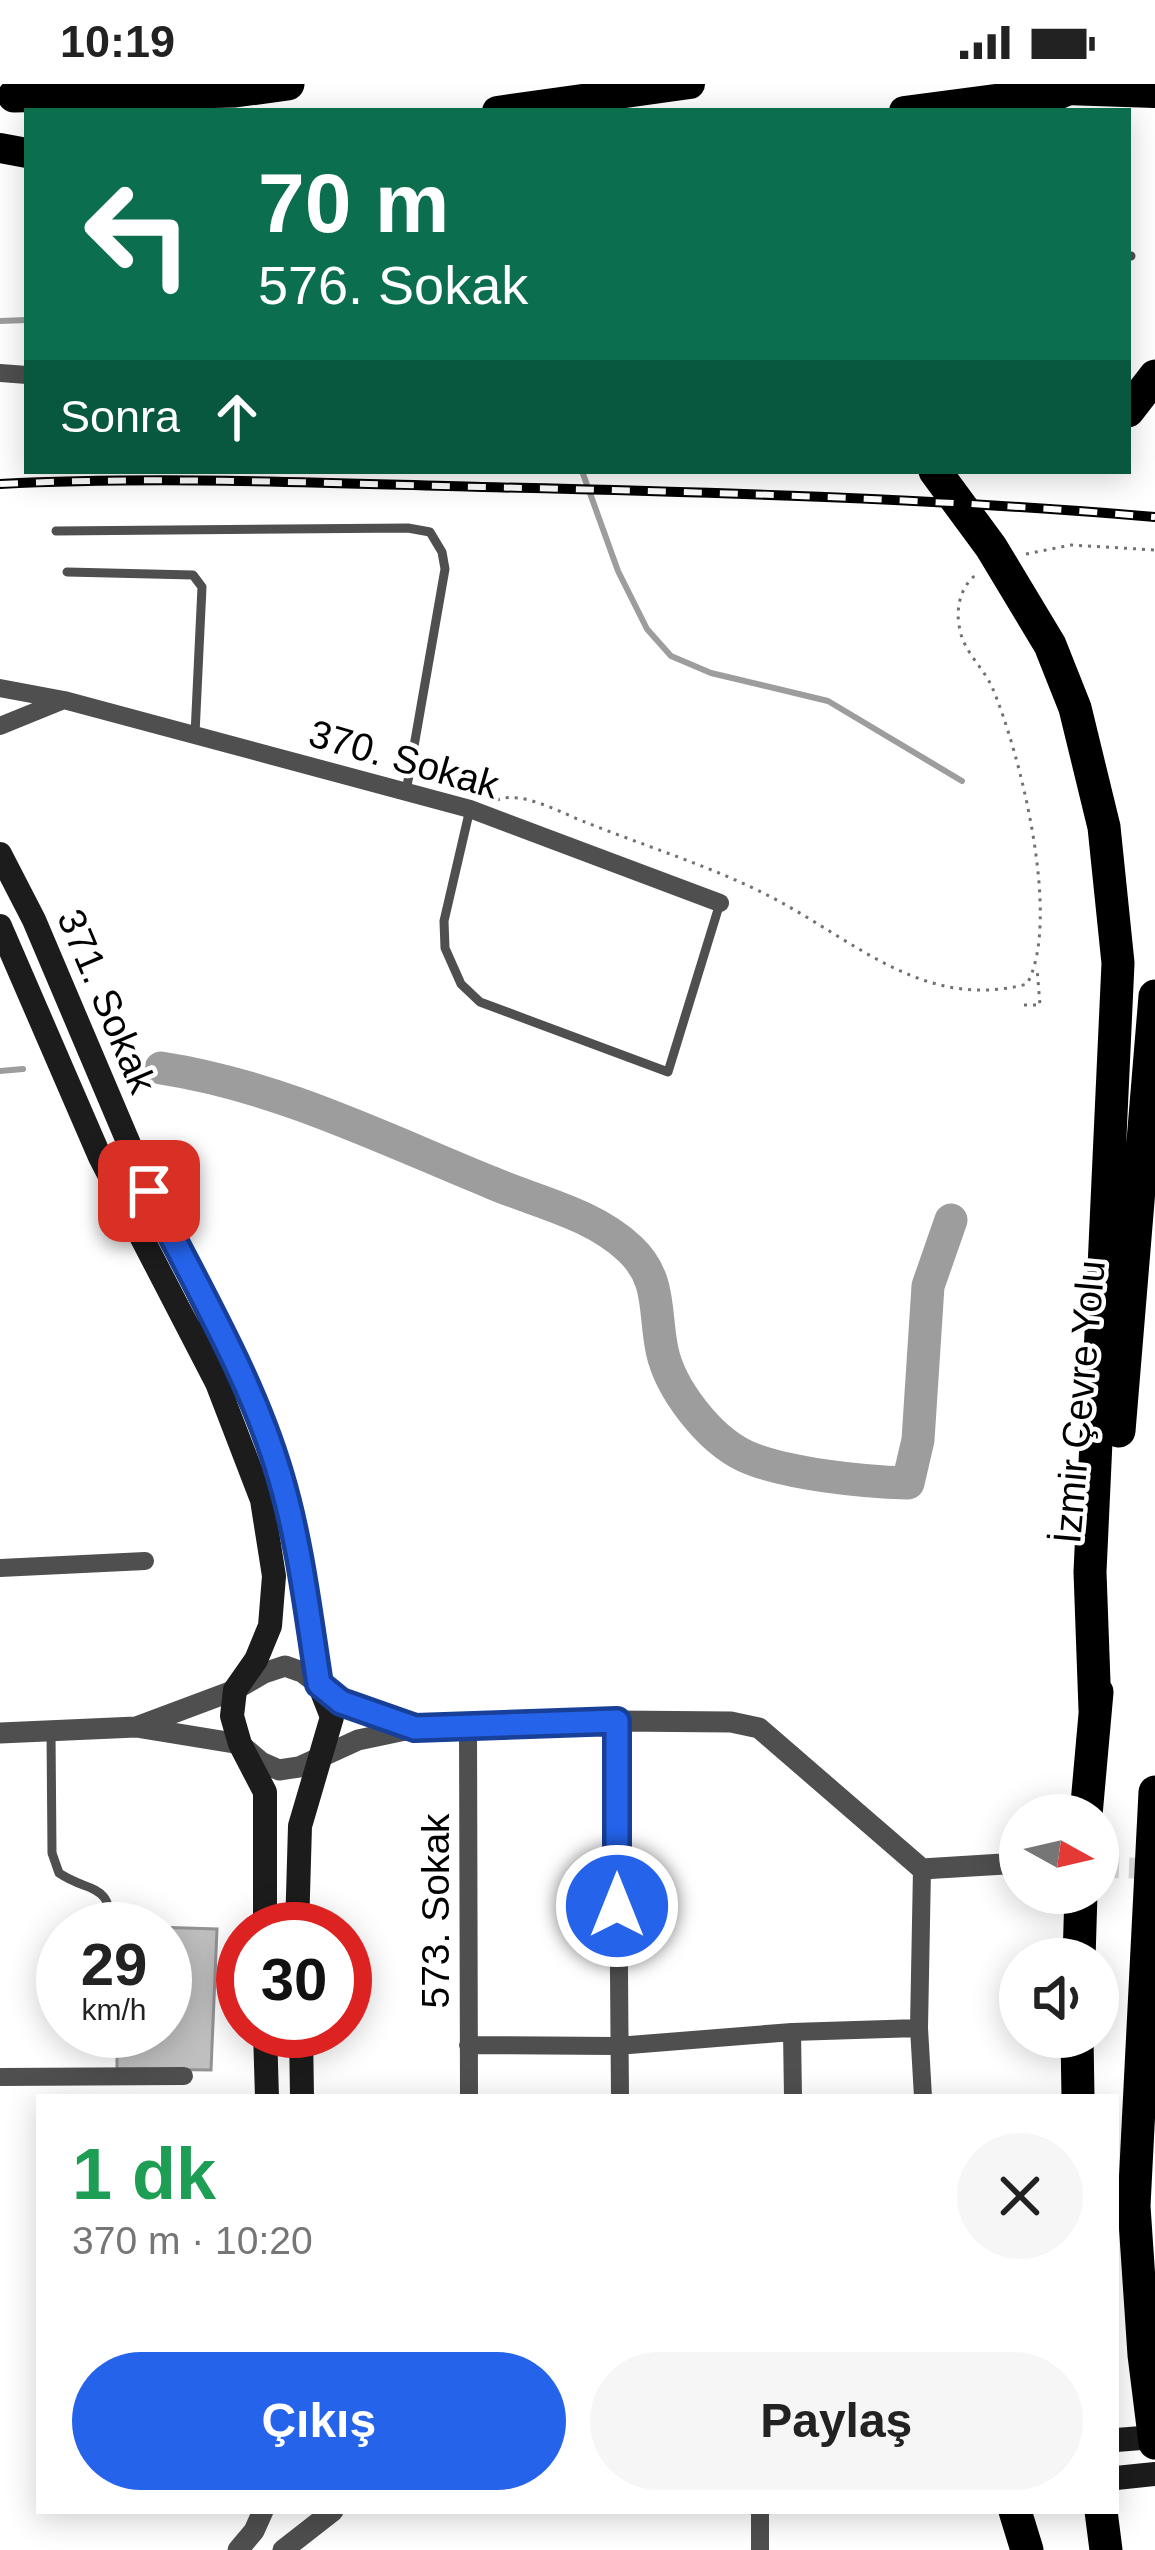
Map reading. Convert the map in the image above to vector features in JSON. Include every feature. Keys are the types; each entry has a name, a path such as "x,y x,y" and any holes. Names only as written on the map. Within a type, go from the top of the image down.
{"highway":[{"path":"7,95 236,91 288,84"},
{"path":"518,108 690,84"},
{"path":"1023,108 1065,91"},
{"path":"928,108 1065,91 1155,93"},
{"path":"7,95 100,108"},
{"path":"1131,407 1155,376"},
{"path":"937,474 991,547 1050,645 1075,708 1104,827 1118,963 1090,1572 1095,1710"},
{"name":"İzmir Çevre Yolu","path":"1088,1794 1155,996"},
{"path":"1155,1792 1134,2206 1155,2440"},
{"path":"1077,2058 1078,2094"},
{"path":"1017,2514 1027,2550"},
{"path":"1101,2514 1106,2550"}],"main road":[{"name":"371. Sokak","path":"0,854 34,920 149,1191 264,1429 296,1538 319,1684 332,1717 300,1826 299,1902"},
{"name":"371. Sokak","path":"0,926 100,1157 217,1383 262,1500 274,1576 271,1626 235,1690"},
{"path":"235,1690 232,1716 239,1744 265,1792 265,1902"},
{"path":"266,2058 267,2094"},
{"path":"301,2058 302,2094"},
{"path":"1119,2440 1155,2440"},
{"path":"1119,2477 1155,2474"}],"street":[{"name":"370. Sokak","path":"0,688 64,700 470,809 720,903"},
{"path":"0,726 64,700"},
{"path":"0,1568 145,1561"},
{"path":"136,1727 285,1666 302,1672 341,1702 415,1728"},
{"path":"617,1721 620,2094"},
{"path":"0,1732 136,1727 239,1744 280,1770 298,1767 358,1740 415,1728 731,1722 759,1729 922,1869 999,1864"},
{"name":"573. Sokak","path":"469,1726 469,2094"},
{"path":"922,1869 923,2094"},
{"path":"468,2045 617,2045 919,2028"},
{"path":"792,2032 793,2094"},
{"path":"0,2077 184,2076"},
{"path":"283,2550 329,2514"},
{"path":"760,2514 760,2550"},
{"path":"238,2550 258,2530"}],"lane":[{"path":"56,531 408,528 430,532 442,552 445,569 406,792"},
{"path":"67,572 193,575 202,587 195,736"},
{"path":"470,809 443,934 454,973 479,1002 668,1072 720,903"},
{"path":"51,1731 52,1853 59,1873 109,1902"}],"path":[{"path":"1010,557 1072,545 1155,550"},
{"path":"992,566 973,575 961,591 959,630 989,680 1017,750 1030,810 1040,1005 1024,1006"},
{"path":"470,809 508,796 550,808 773,898 868,958 956,988 983,992 1028,984 1037,966"}],"building":[{"path":"192,1928 216,1929 211,2070 117,2069 117,2058 192,2058"}],"waterway":[{"path":"0,321 24,320"},
{"path":"583,474 618,571 647,629 671,656 711,673 828,701 962,781"},
{"path":"161,1068 288,1100 599,1226 630,1249 647,1272 666,1365 693,1411 718,1438 745,1456 802,1472 908,1483 918,1440 928,1286 951,1220"},
{"path":"0,1071 23,1069"}],"tunnel":[{"path":"1119,1868 1155,1869"}],"railway":[{"path":"0,484 241,481 651,491 903,500 1155,517"}],"route":[{"path":"149,1191 264,1429 280,1475 296,1538 319,1684 341,1702 415,1728 617,1721 617,1906"}]}
